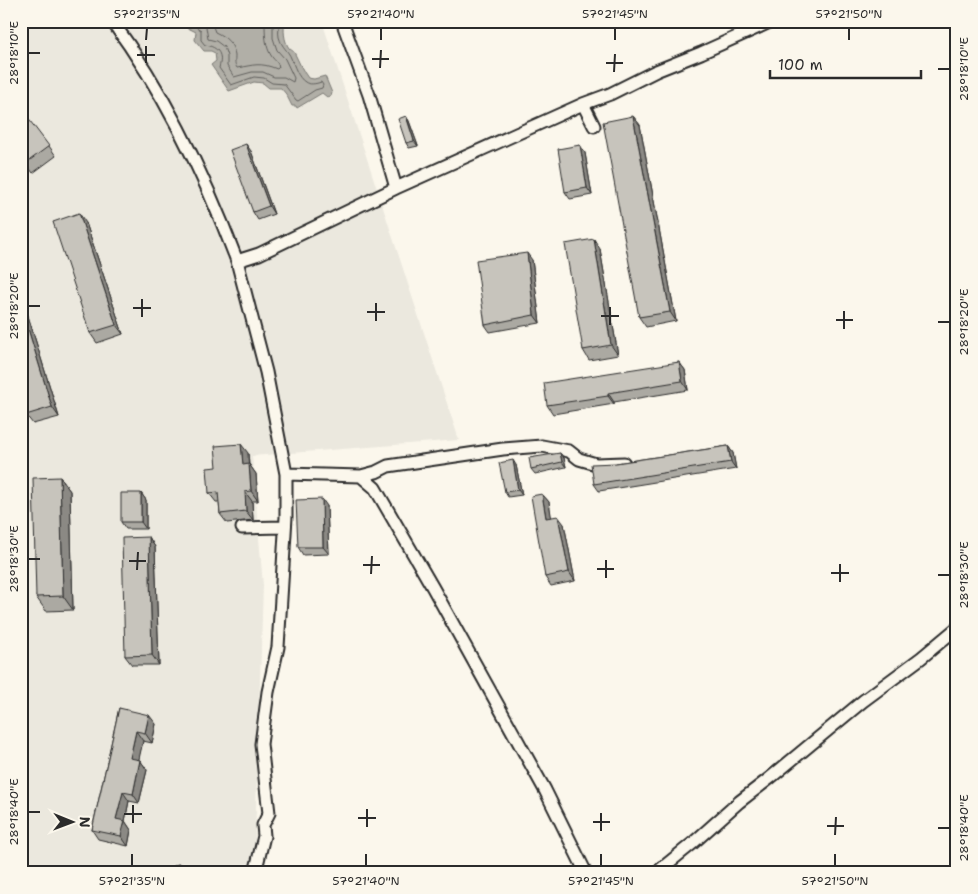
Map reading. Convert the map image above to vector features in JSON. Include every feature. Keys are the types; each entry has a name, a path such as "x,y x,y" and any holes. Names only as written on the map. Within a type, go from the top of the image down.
{"street":[{"path":"112,21 178,124 220,217 237,261 266,372 286,474 278,648 268,692 261,744 269,813 263,825 264,836 255,873"},
{"path":"342,21 369,95 396,188"},
{"path":"237,261 259,254 396,188 772,21"},
{"path":"584,104 594,126"},
{"path":"286,474 361,476 388,466 503,449 542,446 569,450 579,459 596,464 638,461"},
{"path":"361,476 374,488 433,588 549,798 586,873"},
{"path":"242,528 284,527"},
{"path":"656,873 739,802 957,628"}],"shaded area":[{"path":"21,21 322,21 459,440 252,456 263,585 254,873 21,873 21,612 27,529 21,503"}],"water":[{"path":"188,21 285,21 284,35 289,48 294,53 308,78 314,79 325,76 332,93 331,96 327,97 322,93 297,108 292,106 281,88 269,88 263,83 254,82 229,91 211,65 216,61 215,53 204,51 195,40 196,32 186,27"}],"building":[{"path":"21,109 49,146 26,163 21,157"},
{"path":"406,116 414,141 406,143 398,119"},
{"path":"633,116 670,312 639,317 603,122"},
{"path":"246,144 269,206 253,212 230,150"},
{"path":"580,145 587,188 565,192 558,149"},
{"path":"79,213 116,325 90,333 53,222"},
{"path":"594,239 611,345 583,350 565,244"},
{"path":"527,253 534,315 485,325 476,260"},
{"path":"21,306 52,407 26,415 21,399"},
{"path":"679,362 682,381 608,393 608,396 547,405 544,383"},
{"path":"241,444 243,465 249,464 251,491 245,492 246,511 220,514 218,492 209,493 207,468 217,467 215,446"},
{"path":"728,446 731,462 594,484 591,464 616,463"},
{"path":"560,453 562,462 531,469 529,458"},
{"path":"513,460 518,490 505,492 499,463"},
{"path":"60,477 63,596 36,597 33,478"},
{"path":"121,493 141,493 141,522 121,522"},
{"path":"542,494 546,518 558,516 569,572 545,577 531,496"},
{"path":"322,499 323,547 298,547 296,500"},
{"path":"149,537 152,655 125,656 122,538"},
{"path":"119,708 149,715 145,733 136,731 130,758 140,760 133,794 123,792 116,819 125,821 121,836 92,830"}]}
